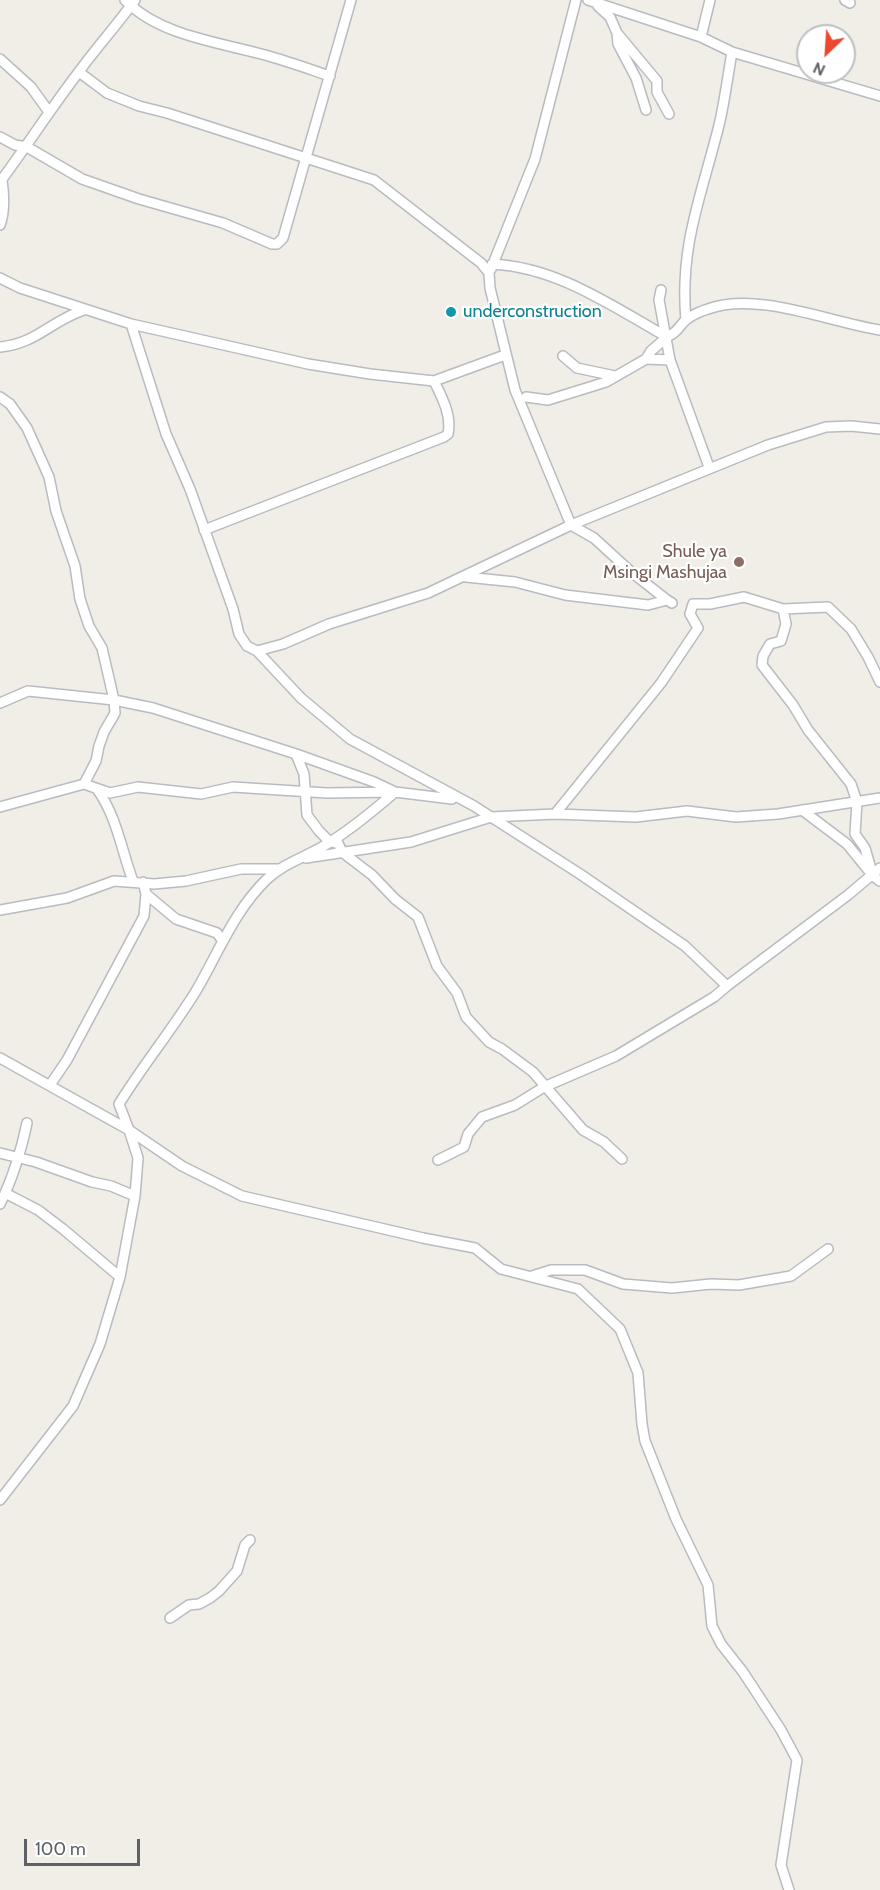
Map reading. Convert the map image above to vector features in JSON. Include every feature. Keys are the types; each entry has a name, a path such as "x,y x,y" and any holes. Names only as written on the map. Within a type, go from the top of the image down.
{"street":[{"path":"0,137 15,145 27,147 82,179 223,224 272,244 281,242 351,0"},
{"path":"463,576 515,582 565,595 648,605 670,602 630,571 594,538 571,525 515,390 490,288 491,269 535,159 576,0"},
{"path":"701,37 710,0"},
{"path":"591,1 701,37 732,52 880,96"},
{"path":"591,1 610,17 617,33 657,81 657,92 669,114"},
{"path":"0,225 3,189 1,181 130,2 162,25 330,76"},
{"path":"617,33 618,44 636,78 646,110"},
{"path":"686,320 683,292 686,260 694,214 719,121 732,52"},
{"path":"0,59 31,87 49,112"},
{"path":"79,72 107,93 139,106 374,180 491,269 514,265 549,274 585,291 667,337"},
{"path":"0,278 20,288 131,324 308,364 370,374 434,381 505,355"},
{"path":"661,290 660,300 670,360 709,467"},
{"path":"526,397 548,400 606,382 646,359 651,351 667,337 678,332 686,320 707,309 729,303 760,304 880,330"},
{"path":"0,347 27,341 46,331 53,324 84,310"},
{"path":"131,324 166,434 190,489 233,609 239,634 247,646 257,651 301,698 350,739 491,817 580,874 685,946 727,986"},
{"path":"563,356 578,368 615,376"},
{"path":"646,359 670,360"},
{"path":"204,530 235,520 444,437 448,434 449,420 443,399 434,381"},
{"path":"0,397 10,404 27,428 50,477 56,511 75,566 80,599 89,626 102,648 114,700 115,713 104,732 96,761 84,784"},
{"path":"257,651 283,644 329,624 429,593 571,525 709,467 768,445 826,427 850,426 880,429"},
{"path":"555,814 661,683 698,628 690,614 693,604 710,604 744,597 783,609 828,607 851,629 880,682"},
{"path":"783,609 786,624 781,641 770,644 763,656 762,665 793,705 808,730 851,784 857,802 855,834 865,848 876,878"},
{"path":"0,703 28,691 114,700 153,708 296,753 395,792"},
{"path":"296,753 304,774 307,815 330,842 338,843 342,852 372,875 395,899 418,917 437,966 457,993 466,1017 489,1042 501,1048 533,1072 583,1130 604,1142 622,1159"},
{"path":"0,807 84,784 110,793 138,787 201,794 233,787 327,793 395,792 460,800"},
{"path":"97,789 117,824 125,861 146,894 176,919 217,933 222,940"},
{"path":"0,1500 73,1406 100,1344 120,1276 135,1196 138,1158 118,1104 196,990 222,940 246,902 278,870 344,834 395,792"},
{"path":"298,858 411,842 491,817 555,814 636,817 687,812 735,817 880,798"},
{"path":"802,810 847,844 876,878"},
{"path":"438,1160 464,1147 468,1134 482,1117 515,1105 544,1087 616,1056 714,997 876,878 880,868"},
{"path":"0,910 67,898 114,881 154,884 186,881 241,869 278,870"},
{"path":"50,1085 67,1060 144,916 146,894"},
{"path":"0,1058 129,1130 182,1166 242,1196 380,1229 475,1248 501,1269 578,1289 620,1329 638,1373 645,1441 676,1519 708,1585 712,1626 721,1644 743,1672 781,1730 797,1760 781,1866 789,1890"},
{"path":"0,1204 19,1158 27,1123"},
{"path":"0,1153 92,1182 111,1185 135,1196"},
{"path":"5,1193 38,1210 120,1276"},
{"path":"531,1277 551,1270 585,1270 623,1284 672,1288 711,1284 739,1285 791,1276 828,1249"},
{"path":"170,1618 189,1605 199,1604 219,1591 237,1571 250,1540"}],"place":[{"name":"underconstruction","path":"451,312"},
{"name":"Shule ya Msingi Mashujaa","path":"739,562"}]}
